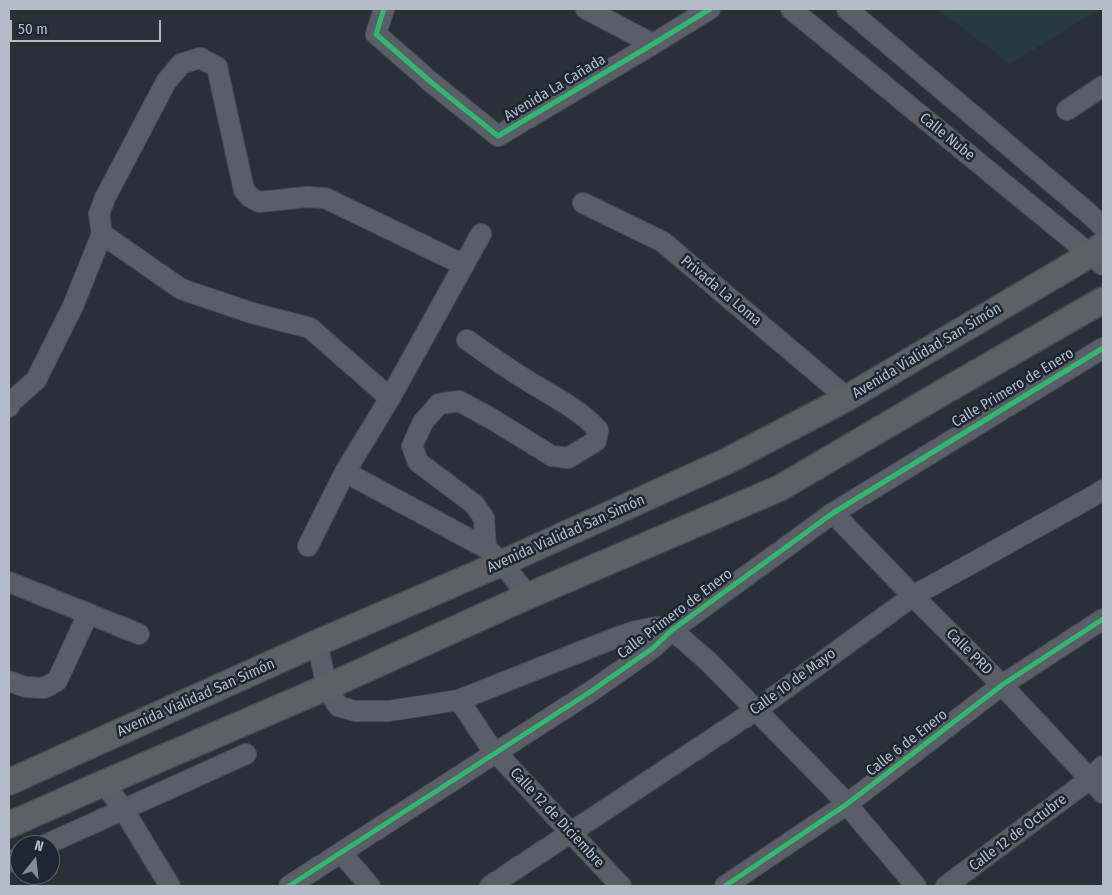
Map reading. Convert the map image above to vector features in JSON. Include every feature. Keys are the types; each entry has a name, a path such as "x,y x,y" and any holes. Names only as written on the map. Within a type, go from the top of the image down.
{"main road":[{"name":"Avenida Vialidad San Simón","path":"9,782 317,643 494,556 727,461 847,398 1099,255"},
{"path":"9,826 327,687 528,596 780,488 1103,300"}],"street":[{"name":"Avenida La Cañada","path":"384,9 376,34 432,83 498,136 710,9"},
{"path":"586,9 654,44"},
{"name":"Calle Nube","path":"791,9 1099,255"},
{"path":"847,9 1103,227"},
{"path":"9,407 11,402 36,380 72,306 102,234 99,214 166,82 182,64 200,58 217,67 244,190 250,197 259,202 307,197 325,198 464,264"},
{"path":"1067,110 1103,86"},
{"name":"Privada La Loma","path":"583,203 663,242 847,398"},
{"path":"102,234 181,289 252,313 310,328 390,398"},
{"path":"308,546 345,472 390,398 481,234"},
{"path":"467,340 558,399 590,421 598,430 596,441 568,458 552,456 459,400 439,404 423,422 412,446 418,462 474,504 484,518 494,556"},
{"name":"Calle Primero de Enero","path":"289,886 590,692 653,648 672,630 833,513 1103,348"},
{"path":"345,472 494,556 528,596"},
{"name":"Calle 10 de Mayo","path":"490,886 756,710 913,596 1100,497"},
{"name":"Calle PRD","path":"833,513 913,596 1099,779"},
{"path":"9,582 139,634"},
{"path":"9,681 24,687 44,688 57,680 88,614"},
{"name":"Calle 6 de Enero","path":"725,886 847,804 1002,685 1103,619"},
{"name":"Calle Primero de Enero","path":"327,687 338,706 356,711 389,711 459,700 636,631 657,628 672,630"},
{"path":"672,630 709,662 838,794 916,886"},
{"path":"317,643 327,687"},
{"name":"Calle 12 de Diciembre","path":"459,700 489,745 621,886"},
{"path":"60,838 246,754"},
{"name":"Calle 12 de Octubre","path":"946,886 1099,779"},
{"path":"104,783 123,809 170,886"},
{"path":"341,853 370,886"}],"green space":[{"path":"937,9 1100,9 1010,64"}],"cycle path":[{"path":"384,9 376,34 432,83 498,136 710,9"},
{"path":"289,886 590,692 653,648 672,630 833,513 1103,348"},
{"path":"725,886 847,804 1002,685 1103,619"}]}
